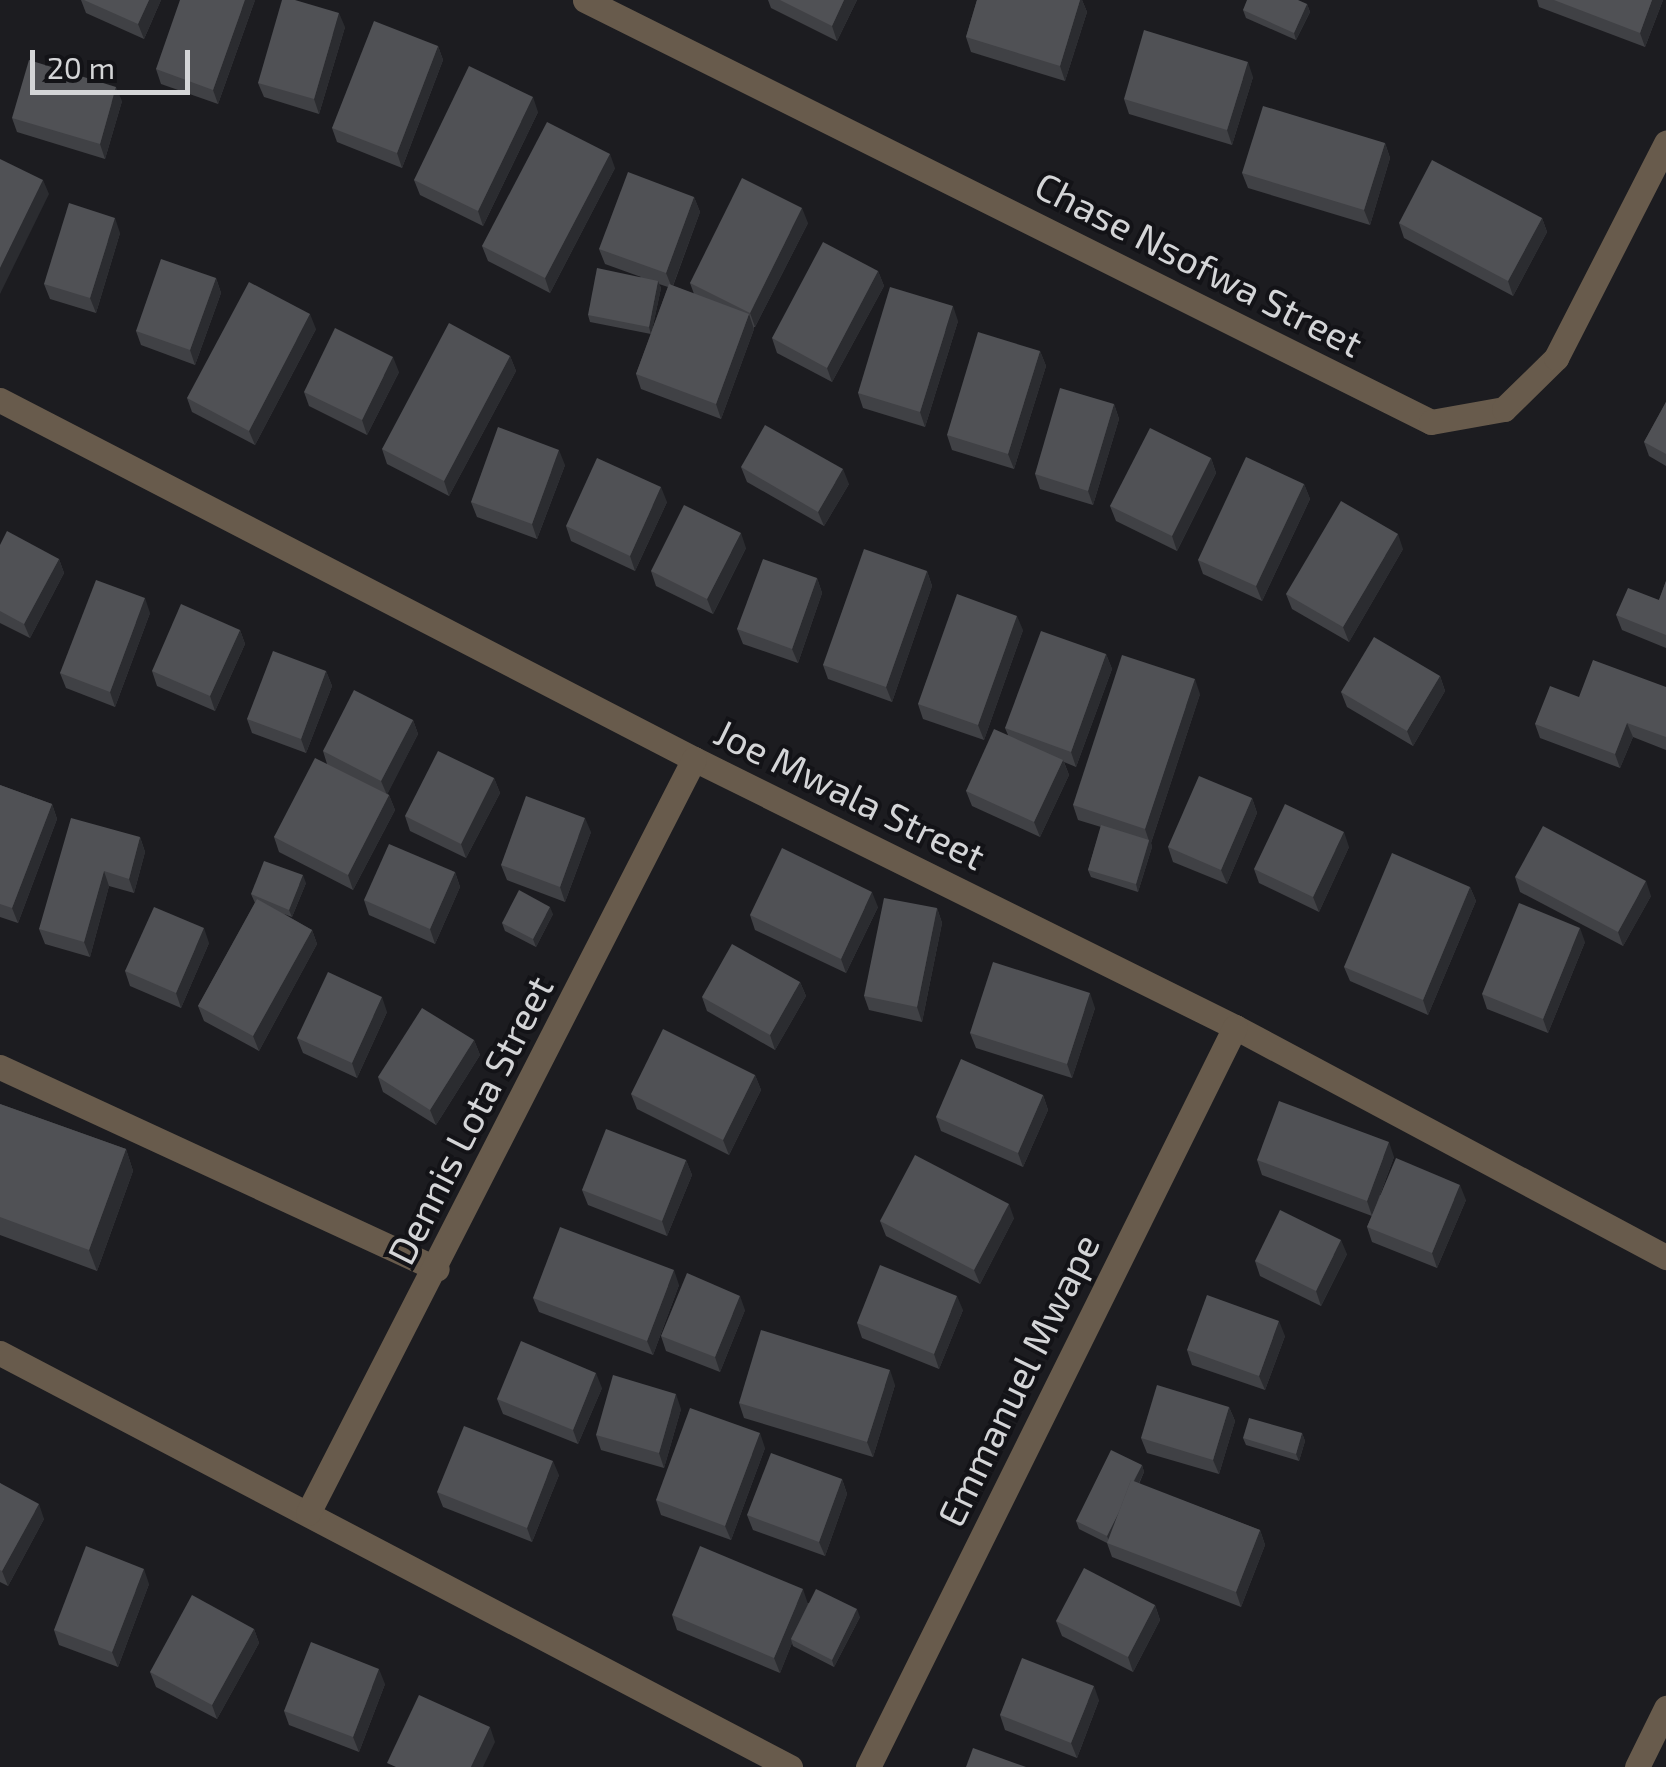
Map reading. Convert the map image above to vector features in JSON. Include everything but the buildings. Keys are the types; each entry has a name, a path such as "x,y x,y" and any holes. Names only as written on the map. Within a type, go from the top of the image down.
{"street":[{"name":"Chase Nsofwa Street","path":"585,0 614,6 1431,422 1504,409 1556,358 1666,143"},
{"name":"Joe Mwala Street","path":"2,407 694,759 1235,1027 1666,1257"},
{"name":"Dennis Lota Street","path":"308,1513 437,1270 694,759"},
{"name":"Emmanuel Mwape","path":"868,1767 1235,1027"},
{"path":"0,1067 437,1270"},
{"path":"0,1353 790,1767"},
{"path":"1637,1767 1666,1708"}]}
